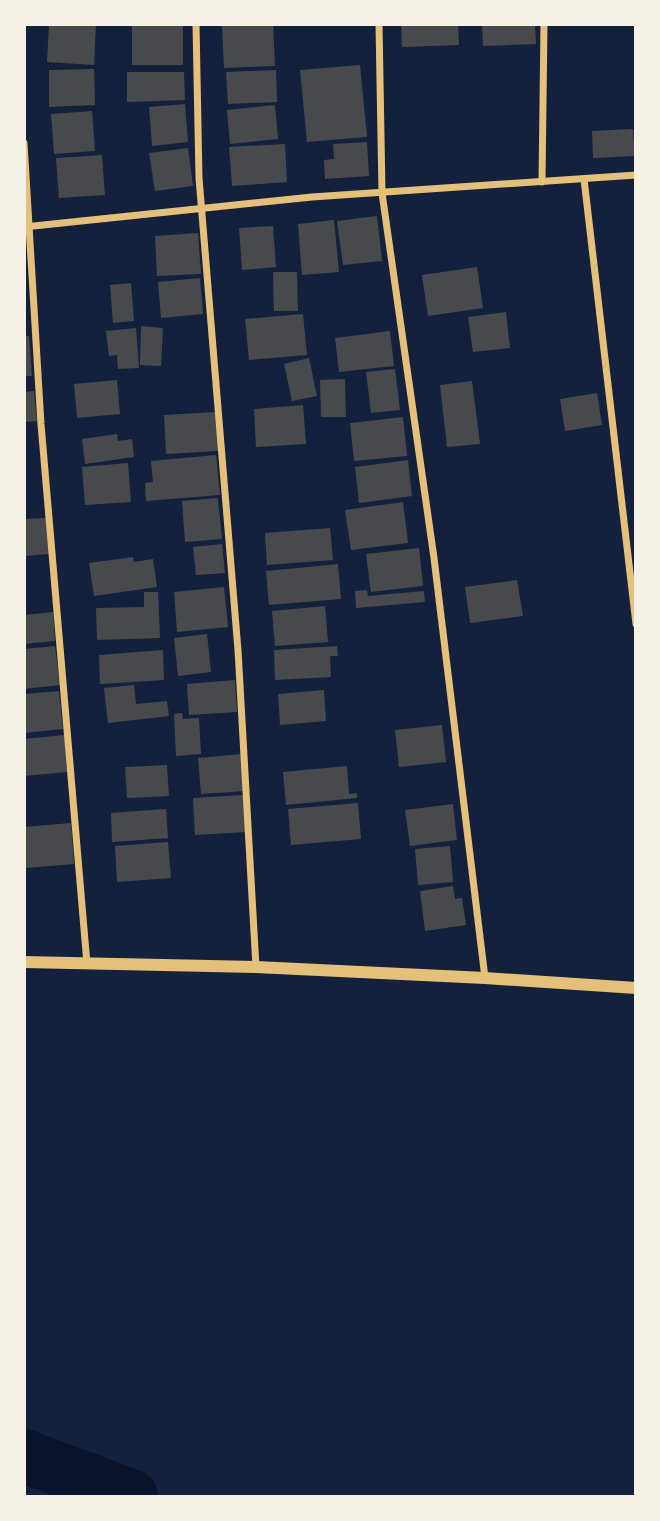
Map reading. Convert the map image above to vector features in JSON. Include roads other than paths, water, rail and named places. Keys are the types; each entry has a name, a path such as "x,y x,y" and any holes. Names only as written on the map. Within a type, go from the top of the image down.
{"street":[{"path":"196,24 201,209 239,650 256,967"},
{"path":"379,24 382,192 434,558 485,978"},
{"path":"542,181 544,24"},
{"path":"24,143 43,438 87,964"},
{"path":"28,226 382,192 635,175"},
{"path":"584,178 635,624"},
{"path":"24,962 256,967 635,988"}],"waterway":[{"path":"24,1456 131,1496"}]}
